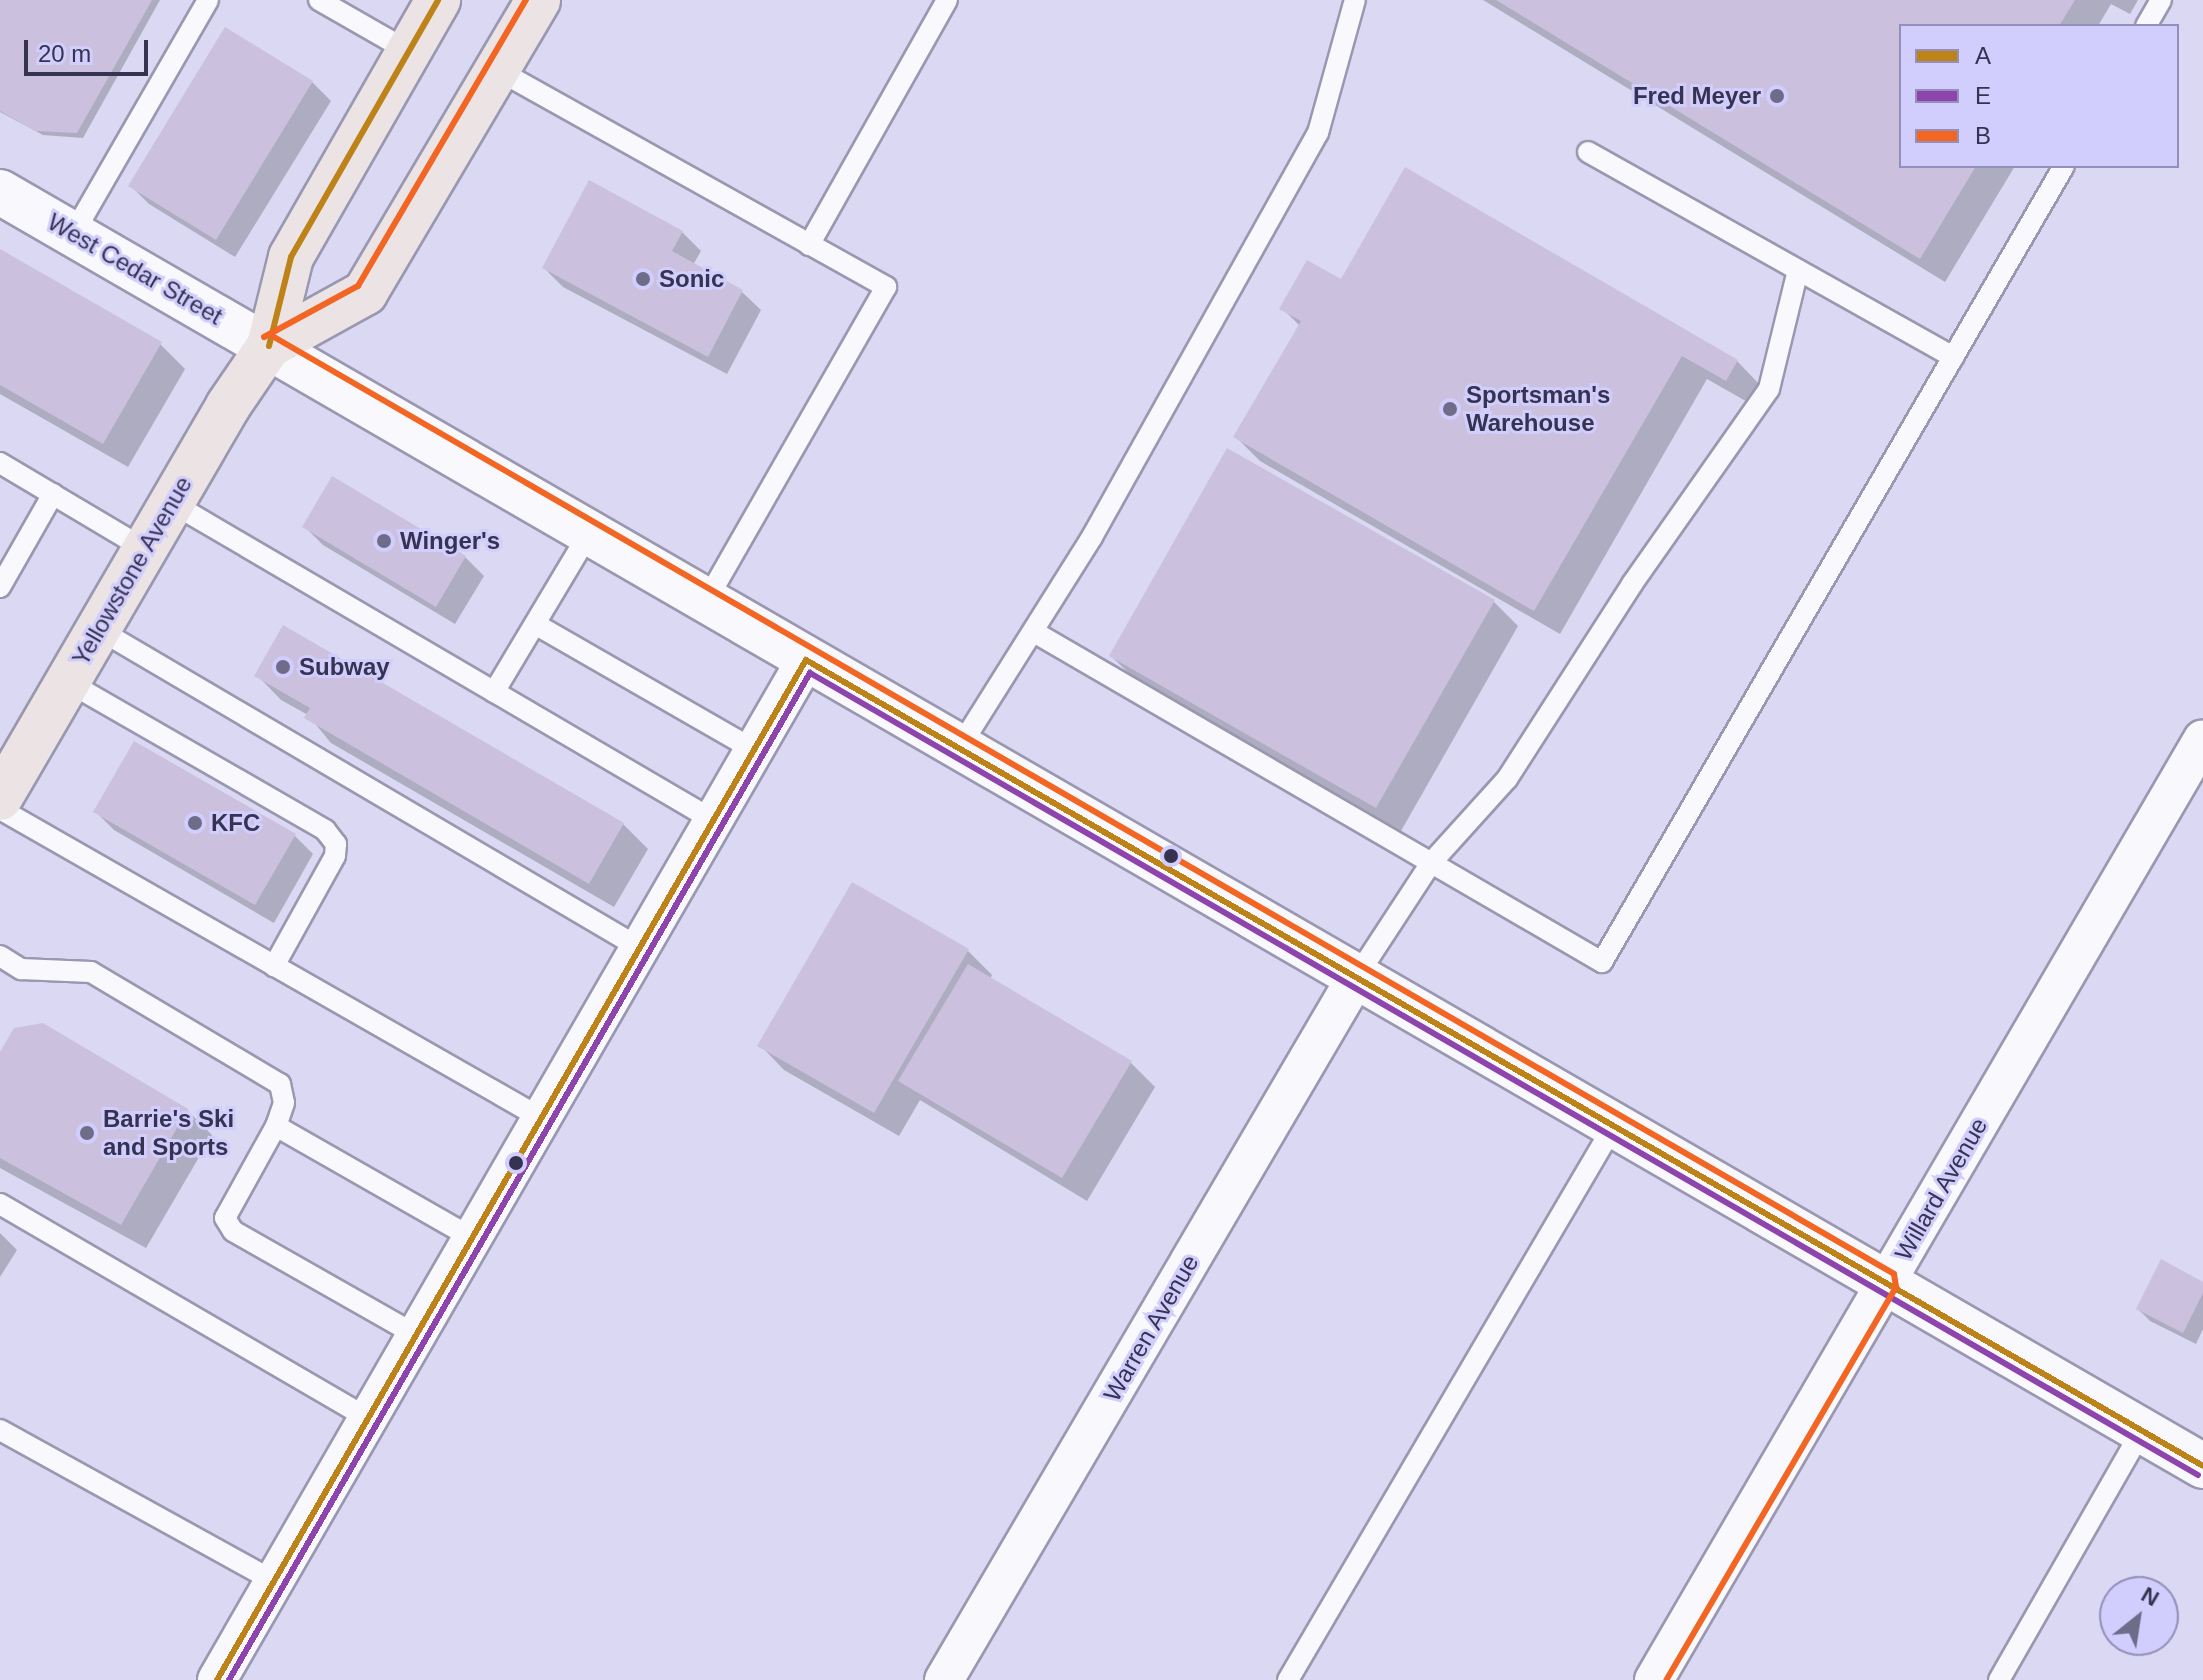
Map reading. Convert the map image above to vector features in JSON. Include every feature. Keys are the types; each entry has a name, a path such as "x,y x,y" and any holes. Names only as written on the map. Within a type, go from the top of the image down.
{"main road":[{"name":"Yellowstone Avenue","path":"0,798 172,503 269,346 291,257 438,0"},
{"name":"Yellowstone Avenue","path":"269,346 365,293 538,0"}],"street":[{"name":"West Cedar Street","path":"0,192 2203,1466"},
{"path":"217,1680 806,660"},
{"name":"Willard Avenue","path":"1654,1680 2203,739"},
{"name":"Warren Avenue","path":"944,1680 1357,976"}],"lane":[{"path":"73,234 208,0"},
{"path":"319,0 408,51"},
{"path":"809,245 947,0"},
{"path":"961,745 1034,632 1318,133 1355,0"},
{"path":"2147,24 2161,0"},
{"path":"496,69 886,287 706,601"},
{"path":"1588,152 1953,357"},
{"path":"1034,632 1602,962 2063,168"},
{"path":"1357,976 1431,863 1507,779 1632,584 1769,389 1798,270"},
{"path":"0,463 145,549"},
{"path":"0,587 53,494"},
{"path":"172,503 713,820"},
{"path":"494,692 589,533"},
{"path":"535,624 754,750"},
{"path":"98,629 640,948"},
{"path":"68,682 325,830 336,844 335,856 274,966"},
{"path":"0,809 541,1118"},
{"path":"0,956 21,969 91,972 280,1084 284,1103 276,1126 229,1205 225,1218 233,1231 416,1335"},
{"path":"1288,1680 1614,1125"},
{"path":"276,1126 472,1238"},
{"path":"0,1204 368,1418"},
{"path":"0,1430 274,1581"},
{"path":"1999,1680 2142,1430"}],"building":[{"path":"0,0 152,0 77,133 35,131 0,111"},
{"name":"Fred Meyer","path":"1496,0 2075,0 2060,24 1899,24 1899,168 1975,168 1920,259"},
{"path":"225,27 313,81 216,240 128,186"},
{"name":"Sportsman's Warehouse","path":"1405,167 1738,360 1726,381 1682,356 1534,611 1233,437 1301,321 1279,309 1307,260 1341,279"},
{"name":"Sonic","path":"589,180 683,231 672,251 743,290 708,357 542,268"},
{"path":"0,249 162,342 103,444 0,385"},
{"path":"1227,448 1495,600 1376,808 1109,656"},
{"name":"Winger's","path":"332,476 466,556 436,607 302,527"},
{"path":"283,625 624,823 589,884 304,718 310,708 254,676"},
{"name":"KFC","path":"134,741 296,834 255,905 93,812"},
{"path":"852,882 969,949 874,1113 757,1046"},
{"path":"968,964 1132,1061 1062,1178 898,1081"},
{"name":"Barrie's Ski and Sports","path":"43,1023 188,1109 121,1225 0,1158 0,1052 14,1028"},
{"path":"2161,1259 2203,1282 2203,1293 2183,1333 2136,1309"}],"transit line":[{"name":"A","path":"269,346 291,257 438,0"},
{"name":"B","path":"264,337 358,286 526,0"},
{"name":"B","path":"274,337 1894,1274 1896,1287 1666,1680"},
{"name":"A","path":"217,1680 806,660 2203,1466"},
{"name":"E","path":"229,1680 810,673 2198,1475"}],"place":[{"name":"Fred Meyer","path":"1777,96"},
{"name":"Sonic","path":"643,279"},
{"name":"Sportsman's Warehouse","path":"1450,409"},
{"name":"Winger's","path":"384,541"},
{"name":"Subway","path":"283,667"},
{"name":"KFC","path":"195,823"},
{"name":"Barrie's Ski and Sports","path":"87,1133"}]}
